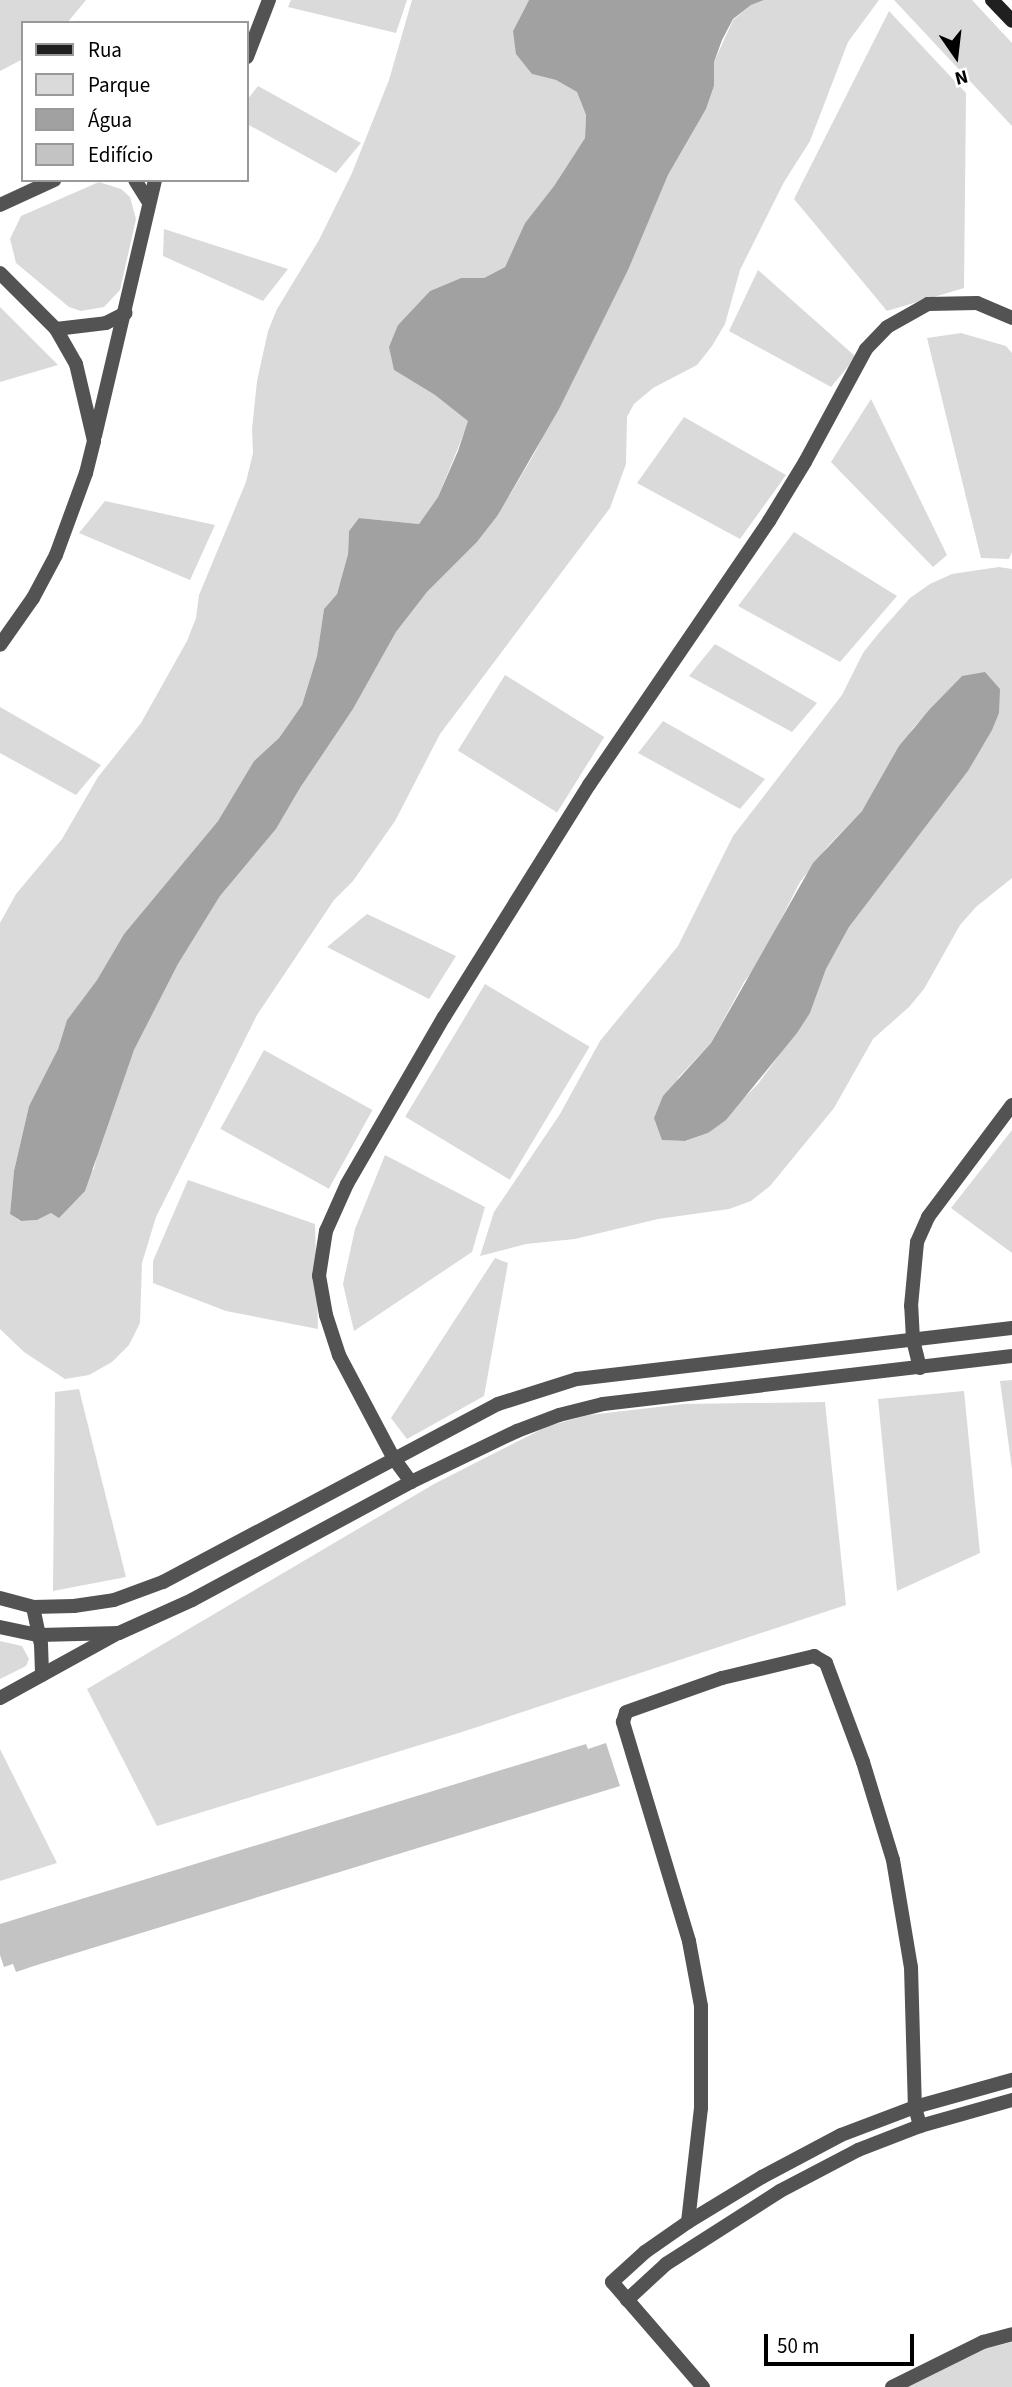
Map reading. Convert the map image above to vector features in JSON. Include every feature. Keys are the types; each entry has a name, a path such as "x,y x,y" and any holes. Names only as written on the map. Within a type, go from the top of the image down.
{"main road":[{"path":"992,0 1012,21"}],"street":[{"path":"248,54 269,0"},
{"path":"0,205 50,182"},
{"path":"136,182 148,201"},
{"path":"0,645 33,598 57,555 86,473 126,313 148,201 154,182"},
{"path":"0,273 56,329 76,364 94,441"},
{"path":"411,1482 394,1459 339,1355 322,1289 320,1276 326,1231 347,1184 444,1017 589,785 769,521 805,462 845,383 866,349 887,327 928,304 976,303 1012,318"},
{"path":"56,329 106,323 126,313"},
{"path":"920,1368 913,1340 913,1266 917,1242 928,1217 1012,1105"},
{"path":"0,1598 33,1607 74,1606 114,1600 163,1582 498,1404 577,1379 1012,1328"},
{"path":"0,1698 119,1633 192,1600 411,1482 517,1431 559,1415 603,1404 1012,1356"},
{"path":"33,1607 43,1675"},
{"path":"0,1627 39,1635 119,1633"},
{"path":"688,2222 701,2108 701,2006 689,1941 623,1722 626,1712 722,1678 814,1656 826,1663 863,1762 893,1860 911,1967 915,2107 920,2126"},
{"path":"704,2387 612,2282 645,2252 688,2222 762,2177 832,2140 915,2107 1012,2080"},
{"path":"627,2300 666,2264 780,2190 858,2150 920,2126 1012,2101"},
{"path":"892,2387 983,2343 1012,2334"}],"green space":[{"path":"0,0 86,0 69,21 21,21 21,60 0,71"},
{"path":"291,0 407,0 396,33 288,7"},
{"path":"412,0 529,0 513,31 532,74 556,80 577,92 586,115 585,138 554,186 525,223 505,267 484,278 461,278 430,291 398,325 394,370 435,395 469,421 438,497 419,524 359,518 349,531 348,554 337,594 324,609 317,656 302,705 279,738 254,761 218,821 124,934 97,980 67,1020 58,1049 29,1106 14,1171 10,1214 20,1221 37,1220 51,1213 94,1169 99,1146 134,1050 178,964 220,896 276,829 353,709 396,632 427,592 477,542 498,515 534,454 629,268 668,175 706,109 714,86 714,62 733,20 751,5 764,0 879,0 848,42 810,141 784,182 740,270 725,324 712,346 697,365 653,388 634,404 627,417 626,464 610,508 440,734 395,821 353,881 334,900 257,1015 156,1217 142,1263 140,1323 129,1345 112,1362 89,1375 65,1379 24,1352 0,1329 0,923 16,894 62,839 98,777 141,723 187,641 196,618 199,595 246,482 253,453 252,429 257,381 268,331 277,309 319,240 352,173 389,80"},
{"path":"894,0 972,0 1012,43 1012,126"},
{"path":"889,11 966,93 964,288 887,311 794,199"},
{"path":"258,86 361,143 336,173 248,125 248,99"},
{"path":"99,182 121,189 130,197 136,219 120,290 104,307 81,311 69,307 16,263 10,239 21,216"},
{"path":"164,229 288,269 263,301 163,256"},
{"path":"758,270 856,357 831,387 729,331"},
{"path":"0,307 58,365 0,382"},
{"path":"961,333 1006,346 1012,353 1012,552 1009,559 981,558 927,338"},
{"path":"871,399 947,555 933,567 831,462"},
{"path":"684,417 786,475 740,539 637,483"},
{"path":"105,501 215,525 190,580 79,533"},
{"path":"794,532 897,596 840,662 738,606"},
{"path":"999,567 1012,569 1012,878 976,907 960,925 924,989 909,1007 873,1039 834,1108 770,1186 751,1201 729,1209 658,1219 575,1239 526,1244 480,1256 494,1212 560,1114 600,1041 678,946 733,836 842,695 863,653 878,634 910,598 930,584 952,574","holes":["962,676 999,713 968,771 849,927 826,969 810,1013 758,1084 708,1133 686,1141 662,1140 678,1078 711,1043 744,982 758,964 800,882 828,846 862,811 913,728"]},
{"path":"715,644 817,703 792,732 689,676"},
{"path":"505,675 604,737 557,812 458,750"},
{"path":"0,707 101,765 76,795 0,753"},
{"path":"663,721 765,779 740,809 638,753"},
{"path":"367,914 456,956 429,999 327,947"},
{"path":"485,984 590,1047 510,1180 405,1117"},
{"path":"264,1050 372,1110 329,1189 220,1129"},
{"path":"1012,1130 1012,1253 951,1208"},
{"path":"385,1155 485,1207 472,1252 354,1331 343,1284 355,1229"},
{"path":"188,1180 315,1224 318,1329 226,1311 153,1283 153,1261"},
{"path":"495,1258 508,1263 484,1396 407,1439 391,1418"},
{"path":"1012,1380 1012,1469 1000,1381"},
{"path":"79,1389 126,1577 53,1591 55,1392"},
{"path":"964,1391 980,1553 897,1591 878,1399"},
{"path":"825,1402 846,1605 462,1732 157,1826 87,1689 434,1484 548,1426 589,1415 684,1404"},
{"path":"0,1641 22,1646 29,1659 26,1666 0,1679"},
{"path":"0,1749 57,1863 0,1881"},
{"path":"1012,2342 1012,2387 898,2387 975,2351"}],"water":[{"path":"529,0 764,0 751,5 733,19 722,40 714,62 714,86 706,109 668,175 629,268 559,409 498,515 477,542 427,592 396,632 353,709 276,829 220,896 178,964 134,1050 85,1191 59,1218 51,1213 37,1220 21,1221 10,1214 14,1171 29,1106 58,1049 67,1020 97,980 124,934 218,821 254,761 279,738 302,705 317,656 324,609 337,594 348,554 349,531 359,518 419,524 438,497 458,451 468,421 435,395 394,370 389,347 398,325 430,291 461,278 484,278 505,267 525,223 554,186 585,138 586,115 577,92 556,80 532,74 516,54 513,31"},
{"path":"985,672 1000,689 999,713 992,730 968,771 849,927 826,969 810,1013 797,1033 726,1120 708,1133 685,1141 662,1140 654,1118 663,1096 711,1043 813,863 862,811 899,746 929,710 962,676"}],"building":[{"path":"606,1743 620,1786 16,1972 13,1964 4,1967 0,1955 0,1924 586,1744 588,1749"}]}
